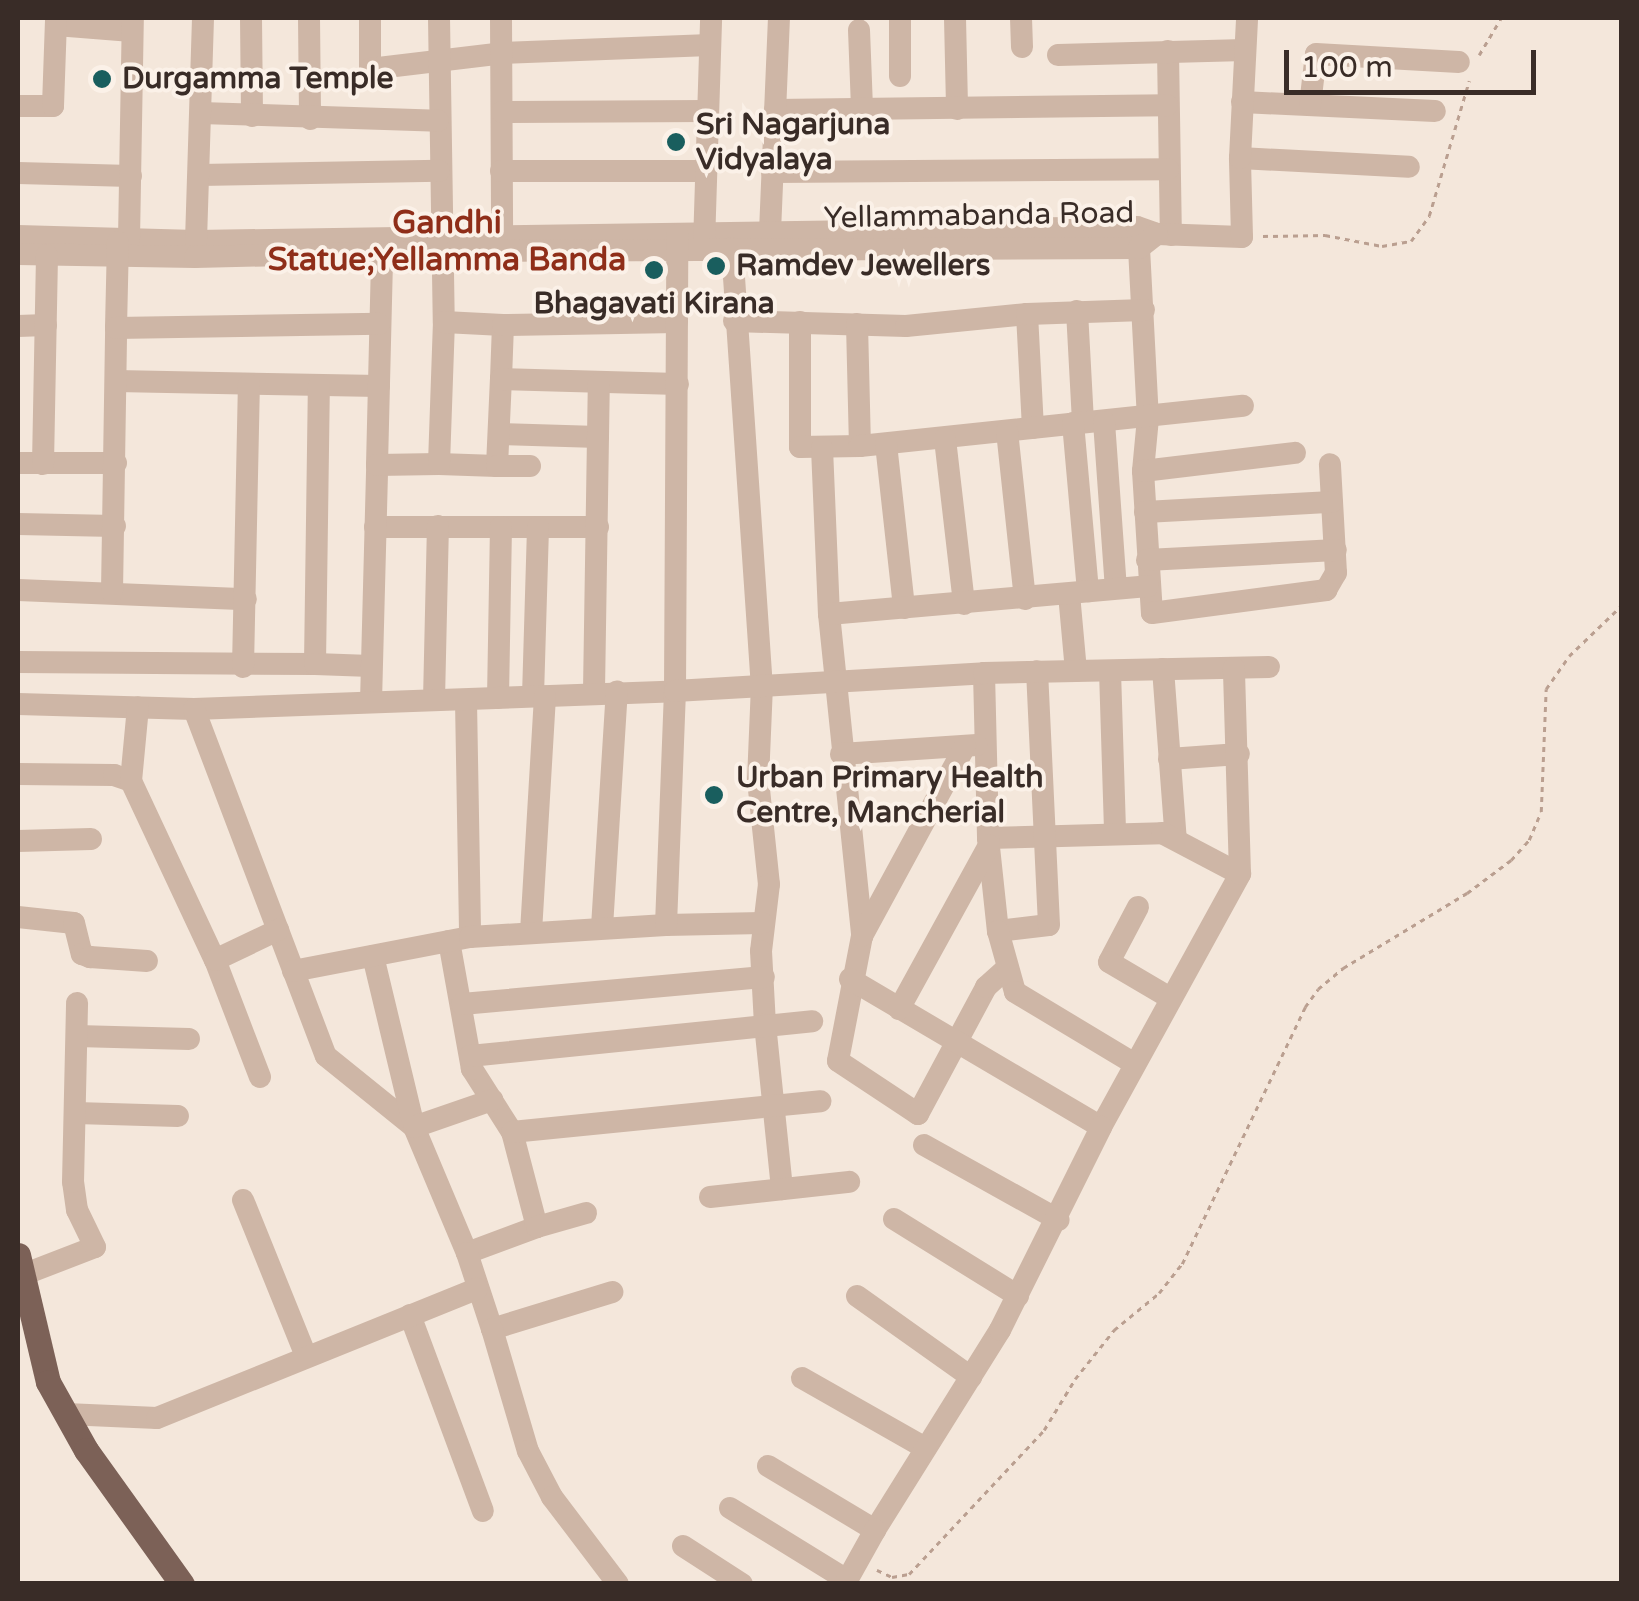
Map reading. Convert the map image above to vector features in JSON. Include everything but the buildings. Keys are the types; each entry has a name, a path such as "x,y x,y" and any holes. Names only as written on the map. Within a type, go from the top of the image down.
{"main road":[{"path":"21,1265 48,1382 96,1465 182,1584"}],"street":[{"path":"196,241 203,18"},
{"path":"251,18 252,116"},
{"path":"309,18 310,119"},
{"path":"370,18 370,68 504,53 710,45"},
{"path":"438,464 444,322 438,171 439,18"},
{"path":"501,18 502,235"},
{"path":"705,240 711,18"},
{"path":"770,232 779,18"},
{"path":"900,18 900,76"},
{"path":"955,18 957,109"},
{"path":"1020,18 1022,47"},
{"path":"1156,239 1242,237 1240,158 1247,18"},
{"path":"18,106 53,106 56,21 132,24 132,176 116,328 112,592"},
{"path":"860,30 862,107"},
{"path":"1058,55 1245,50"},
{"path":"1168,51 1168,170 1144,310 1148,418 1143,470 1152,613 1326,590 1336,573 1330,464"},
{"path":"1310,105 1316,54 1459,62"},
{"path":"1242,102 1435,112"},
{"path":"775,110 1167,105"},
{"path":"502,112 708,111"},
{"path":"201,114 438,121"},
{"path":"1240,158 1409,166"},
{"path":"772,172 1168,170"},
{"path":"200,175 438,171"},
{"path":"501,171 706,171"},
{"path":"18,174 132,176"},
{"name":"Yellammabanda Road","path":"18,236 382,254 502,235 705,240 770,232 1140,227 1156,239"},
{"path":"666,925 675,691 678,239"},
{"name":"Yellammabanda Road","path":"18,254 48,255 122,244 196,241 442,243 678,239"},
{"name":"Yellammabanda Road","path":"705,240 732,248 1156,239"},
{"path":"732,248 734,321 762,685 758,780 769,884 762,923 765,1024 782,1189"},
{"path":"370,702 382,254"},
{"path":"43,464 48,255"},
{"path":"734,321 906,326 1026,314 1144,310"},
{"path":"1077,311 1086,422 1116,588"},
{"path":"1026,314 1032,428"},
{"path":"444,322 503,326 677,322"},
{"path":"800,322 800,446 822,448 945,439 1243,406"},
{"path":"116,328 379,324"},
{"path":"858,324 860,446"},
{"path":"18,326 46,325"},
{"path":"498,466 503,326"},
{"path":"501,379 678,384"},
{"path":"116,381 379,386"},
{"path":"598,384 598,527 606,692 602,927"},
{"path":"243,666 248,386"},
{"path":"315,664 319,386"},
{"path":"1076,670 1086,422"},
{"path":"1007,431 1025,599"},
{"path":"499,434 598,437"},
{"path":"945,439 964,604"},
{"path":"886,444 904,608"},
{"path":"822,448 829,614 862,936"},
{"path":"1143,470 1295,453"},
{"path":"18,463 116,463"},
{"path":"377,465 530,466"},
{"path":"1145,512 1332,502"},
{"path":"18,524 114,526"},
{"path":"434,700 438,526"},
{"path":"375,527 598,527"},
{"path":"531,932 539,696 538,527"},
{"path":"498,698 500,528"},
{"path":"1147,560 1336,550"},
{"path":"829,614 1148,586"},
{"path":"18,590 246,598"},
{"path":"18,662 371,666"},
{"path":"18,704 194,708 466,700 835,684 984,673 1268,667"},
{"path":"1164,668 1176,840"},
{"path":"730,1508 850,1574 971,1377 1058,1220 1101,1127 1240,874 1234,668"},
{"path":"1110,670 1115,832"},
{"path":"998,932 1044,927 1052,920 1037,671"},
{"path":"984,673 975,745 1006,969 1015,992 1135,1064"},
{"path":"466,700 459,939 462,1004 472,1069 512,1132 537,1227"},
{"path":"138,707 131,781 215,960 260,1077"},
{"path":"194,708 326,1056 414,1127"},
{"path":"841,754 975,745"},
{"path":"975,745 862,936 850,979 838,1060 912,1113 923,1110 986,986 1006,969"},
{"path":"1169,759 1239,754"},
{"path":"18,774 114,775 131,781"},
{"path":"989,842 1045,835 1162,833 1240,874"},
{"path":"18,842 91,840"},
{"path":"898,1009 989,842"},
{"path":"1138,906 1109,962 1170,998"},
{"path":"18,917 74,923 82,954 147,961"},
{"path":"293,970 459,939 602,927 762,923"},
{"path":"215,960 278,930"},
{"path":"373,956 414,1127 467,1252 528,1451 552,1497 618,1584"},
{"path":"462,1004 764,977"},
{"path":"850,979 1101,1127"},
{"path":"21,1265 94,1248 77,1210 72,1182 77,1003"},
{"path":"470,1056 812,1022"},
{"path":"77,1036 189,1039"},
{"path":"414,1127 492,1100"},
{"path":"512,1132 820,1100"},
{"path":"76,1114 178,1116"},
{"path":"924,1145 1058,1220"},
{"path":"710,1197 849,1182"},
{"path":"243,1200 306,1356"},
{"path":"467,1252 586,1213"},
{"path":"894,1219 1018,1296"},
{"path":"66,1414 156,1418 477,1288"},
{"path":"492,1329 612,1292"},
{"path":"857,1296 971,1377"},
{"path":"410,1315 483,1510"},
{"path":"802,1378 925,1448"},
{"path":"768,1466 875,1530"},
{"path":"683,1546 742,1584"}],"path":[{"path":"850,1574 901,1581 1044,1430 1074,1379 1114,1330 1159,1293 1182,1264 1305,1007 1318,989 1342,968 1467,893 1511,860 1528,840 1540,812 1546,688 1569,656 1622,605"}],"place":[{"name":"Durgamma Temple","path":"102,79"},
{"name":"Sri Nagarjuna Vidyalaya","path":"676,142"},
{"name":"Ramdev Jewellers","path":"716,266"},
{"name":"Bhagavati Kirana","path":"654,270"},
{"name":"Urban Primary Health Centre, Mancherial","path":"714,795"}],"district":[{"name":"Gandhi Statue;Yellamma Banda","path":"447,242"}]}
